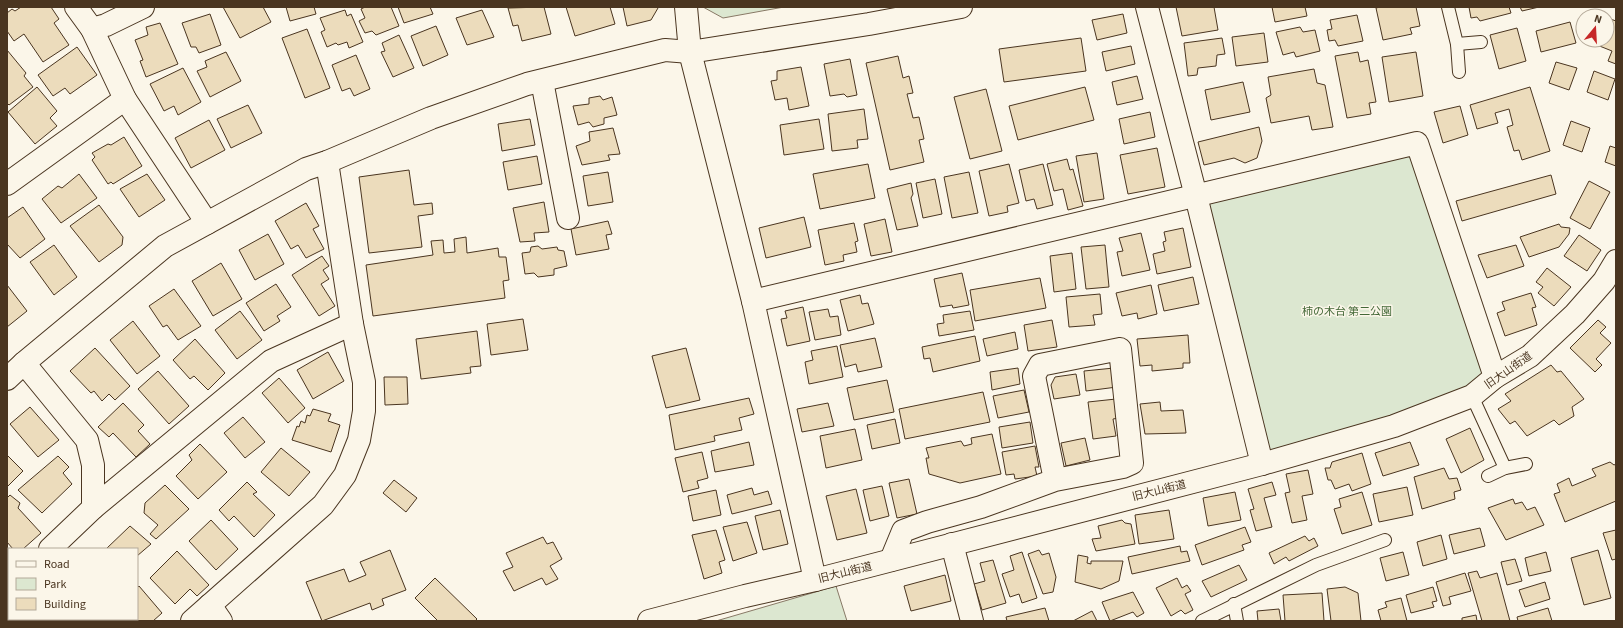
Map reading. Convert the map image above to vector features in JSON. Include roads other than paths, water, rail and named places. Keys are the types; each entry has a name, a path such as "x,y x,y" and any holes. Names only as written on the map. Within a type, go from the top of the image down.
{"street":[{"path":"76,7 92,29 125,99 207,223"},
{"path":"92,29 106,25 143,7"},
{"path":"686,7 690,52 754,301 816,580"},
{"path":"7,379 24,363 165,246 306,169 327,162 431,118 527,84 665,50 690,52 869,24 961,7"},
{"path":"1147,7 1196,196 1262,464"},
{"path":"542,80 568,218"},
{"path":"9,178 125,99"},
{"path":"754,301 1417,143 1495,377"},
{"path":"192,621 215,613 323,505 345,475 359,440 364,412 364,382 352,324 327,162"},
{"name":"旧大山街道","path":"649,621 745,596 816,580 1262,464 1394,426 1472,396 1495,377 1530,356 1558,330 1604,281 1616,261"},
{"path":"51,548 93,508 271,361 352,324"},
{"path":"891,560 903,531 927,522 981,507 1055,480 1123,467 1132,462 1120,349 1040,365 1034,376 1055,480"},
{"path":"24,363 88,440 93,465 93,508"},
{"path":"952,544 972,621"}],"lane":[{"path":"1448,7 1457,44 1459,72"},
{"path":"1457,44 1481,42"},
{"path":"1472,396 1505,468"},
{"path":"1488,476 1505,468 1526,464"},
{"path":"1202,621 1316,565 1385,540"},
{"path":"1234,604 1237,621"}],"park label":[{"name":"柿の木台 第二公園","path":"1347,311"}]}
